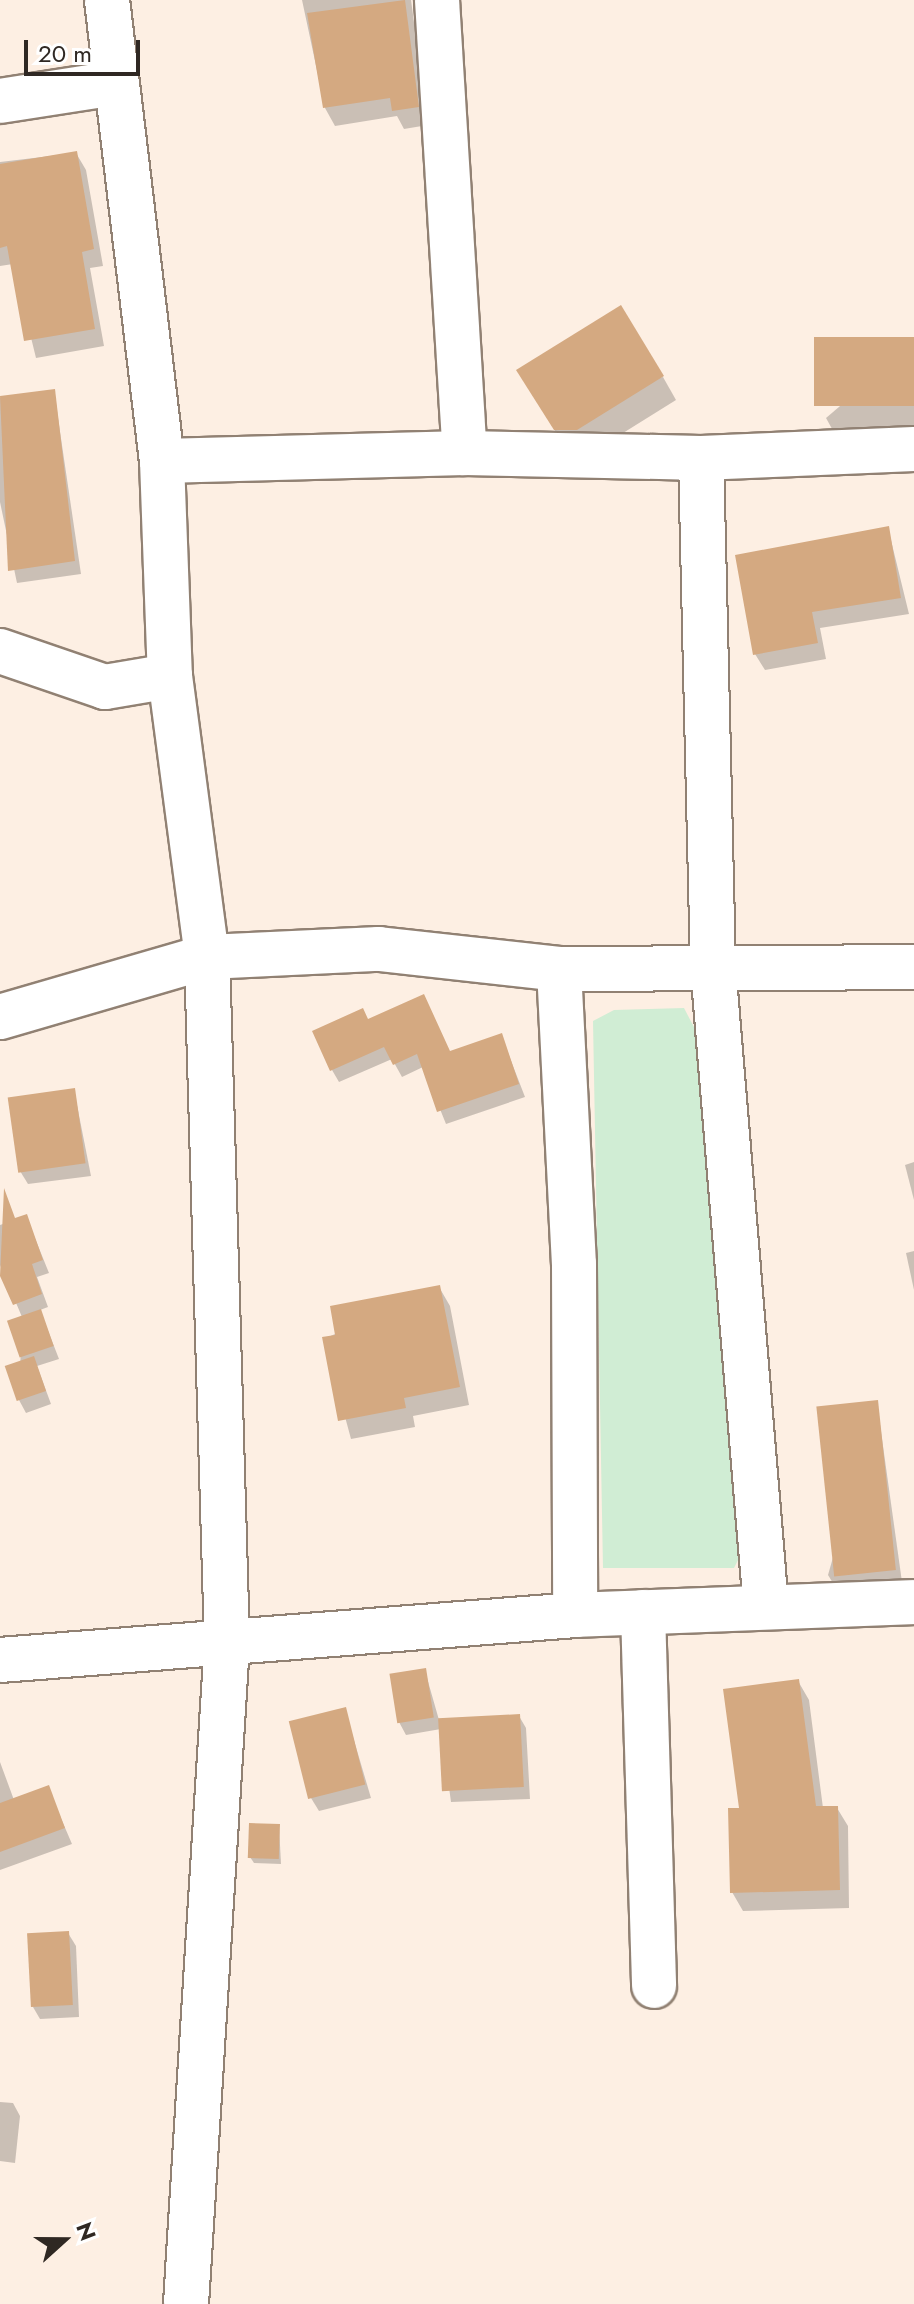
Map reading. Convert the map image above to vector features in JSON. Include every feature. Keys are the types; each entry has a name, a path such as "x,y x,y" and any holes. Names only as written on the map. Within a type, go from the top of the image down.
{"street":[{"path":"107,0 162,461 170,676 207,957 227,1643 186,2304"},
{"path":"437,0 465,453"},
{"path":"0,101 115,83"},
{"path":"162,461 465,453 701,458 914,449"},
{"path":"701,458 713,967 766,1607"},
{"path":"0,651 105,687 170,676"},
{"path":"0,1017 207,957 379,949 559,969 914,967"},
{"path":"559,969 574,1264 575,1615"},
{"path":"0,1660 575,1615 914,1602"},
{"path":"643,1612 654,1986"}],"green space":[{"path":"684,1008 696,1031 744,1548 734,1568 603,1568 593,1021 614,1010"}],"building":[{"path":"405,0 419,107 392,111 390,98 323,108 307,13"},
{"path":"77,151 94,249 82,252 95,329 24,341 7,246 0,248 0,164"},
{"path":"621,305 664,376 577,430 554,430 516,370"},
{"path":"814,337 914,337 914,406 814,406"},
{"path":"55,389 75,561 8,571 0,396"},
{"path":"889,526 901,598 812,612 818,643 753,655 735,555"},
{"path":"424,994 450,1051 502,1033 519,1084 437,1112 417,1054 393,1065 384,1047 330,1071 312,1031 363,1008 368,1019"},
{"path":"75,1088 86,1163 18,1173 8,1097"},
{"path":"4,1188 15,1218 27,1214 43,1260 32,1264 42,1294 13,1305 0,1276"},
{"path":"440,1285 460,1387 404,1398 406,1408 338,1421 322,1337 335,1335 330,1306"},
{"path":"41,1309 54,1346 20,1358 7,1321"},
{"path":"34,1356 46,1391 17,1401 5,1366"},
{"path":"878,1400 896,1570 834,1577 816,1406"},
{"path":"426,1668 434,1717 397,1723 389,1674"},
{"path":"799,1679 816,1806 838,1806 840,1890 730,1893 728,1808 739,1808 723,1689"},
{"path":"346,1707 365,1785 308,1799 289,1721"},
{"path":"520,1714 524,1787 442,1791 438,1718"},
{"path":"49,1785 65,1828 0,1852 0,1803"},
{"path":"249,1823 280,1824 279,1859 248,1858"},
{"path":"69,1931 73,2005 31,2007 27,1933"}]}
